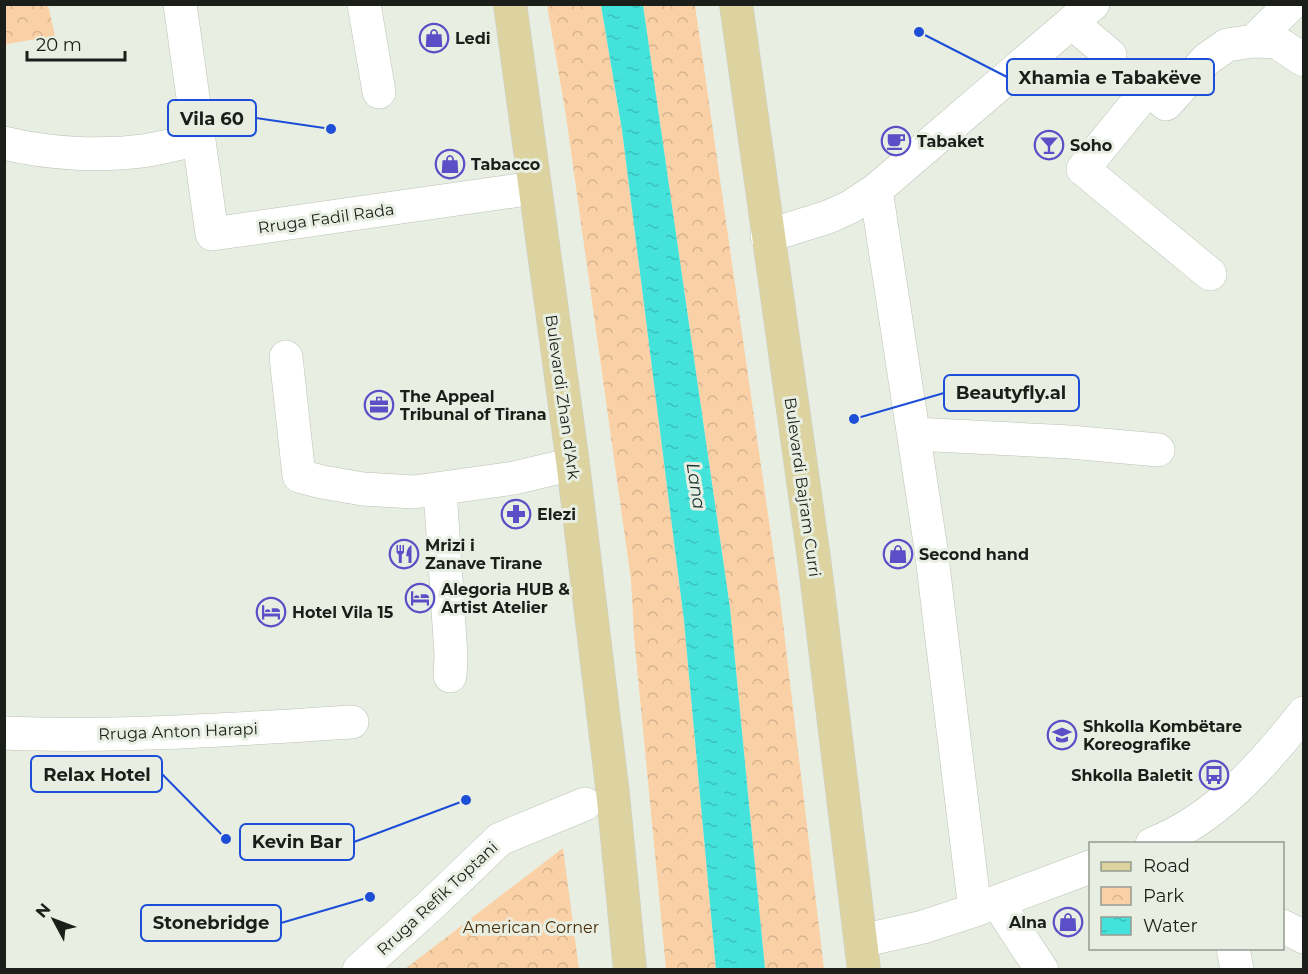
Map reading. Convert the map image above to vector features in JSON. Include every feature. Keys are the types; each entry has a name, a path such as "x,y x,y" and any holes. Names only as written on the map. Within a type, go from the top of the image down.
{"main road":[{"name":"Bulevardi Zhan d'Ark","path":"510,4 573,464 613,795 630,969"},
{"name":"Bulevardi Bajram Curri","path":"736,4 814,566 863,955"}],"street":[{"name":"Rruga Fadil Rada","path":"180,4 212,234 534,188"},
{"path":"364,4 379,92"},
{"path":"1254,41 1291,4"},
{"path":"767,236 828,217 850,207 876,190 1083,14 1110,55"},
{"path":"1210,274 1083,169 1144,85 1166,104 1207,58 1227,45 1254,41 1276,42 1304,60"},
{"path":"4,143 31,149 87,153 147,150 199,139"},
{"path":"876,190 986,906 1042,969"},
{"path":"286,357 299,476 363,489 414,492 514,478 573,464"},
{"path":"914,434 1070,442 1158,450"},
{"path":"440,489 451,655 450,676"},
{"path":"1157,842 1196,834 1304,713"},
{"name":"Rruga Anton Harapi","path":"4,733 51,735 180,733 351,722"},
{"name":"Rruga Refik Toptani","path":"359,969 500,839 585,804"},
{"path":"863,955 922,927 1089,867"},
{"path":"1284,927 1304,937"},
{"path":"1233,950 1237,969"}],"green space":[{"path":"5,4 48,5 55,36 7,44 5,50"},
{"path":"547,5 601,5 622,130 684,621 716,969 666,969 634,636 631,580 566,116"},
{"path":"643,5 695,5 780,598 824,969 765,969 730,608"},
{"name":"American Corner","path":"563,848 579,969 405,969"}],"water":[{"name":"Lana","path":"601,5 643,5 730,608 765,969 716,969 684,621 622,130"}],"place":[{"name":"Xhamia e Tabakëve","path":"919,32"},
{"name":"Ledi","path":"434,38"},
{"name":"Vila 60","path":"331,129"},
{"name":"Tabaket","path":"896,141"},
{"name":"Soho","path":"1049,145"},
{"name":"Tabacco","path":"450,164"},
{"name":"The Appeal Tribunal of Tirana","path":"379,405"},
{"name":"Beautyfly.al","path":"854,419"},
{"name":"Elezi","path":"516,514"},
{"name":"Mrizi i Zanave Tirane","path":"404,554"},
{"name":"Second hand","path":"898,554"},
{"name":"Alegoria HUB & Artist Atelier","path":"420,598"},
{"name":"Hotel Vila 15","path":"271,612"},
{"name":"Shkolla Kombëtare Koreografike","path":"1062,735"},
{"name":"Shkolla Baletit","path":"1214,775"},
{"name":"Kevin Bar","path":"466,800"},
{"name":"Relax Hotel","path":"226,839"},
{"name":"Stonebridge","path":"370,897"},
{"name":"Alna","path":"1068,922"}]}
